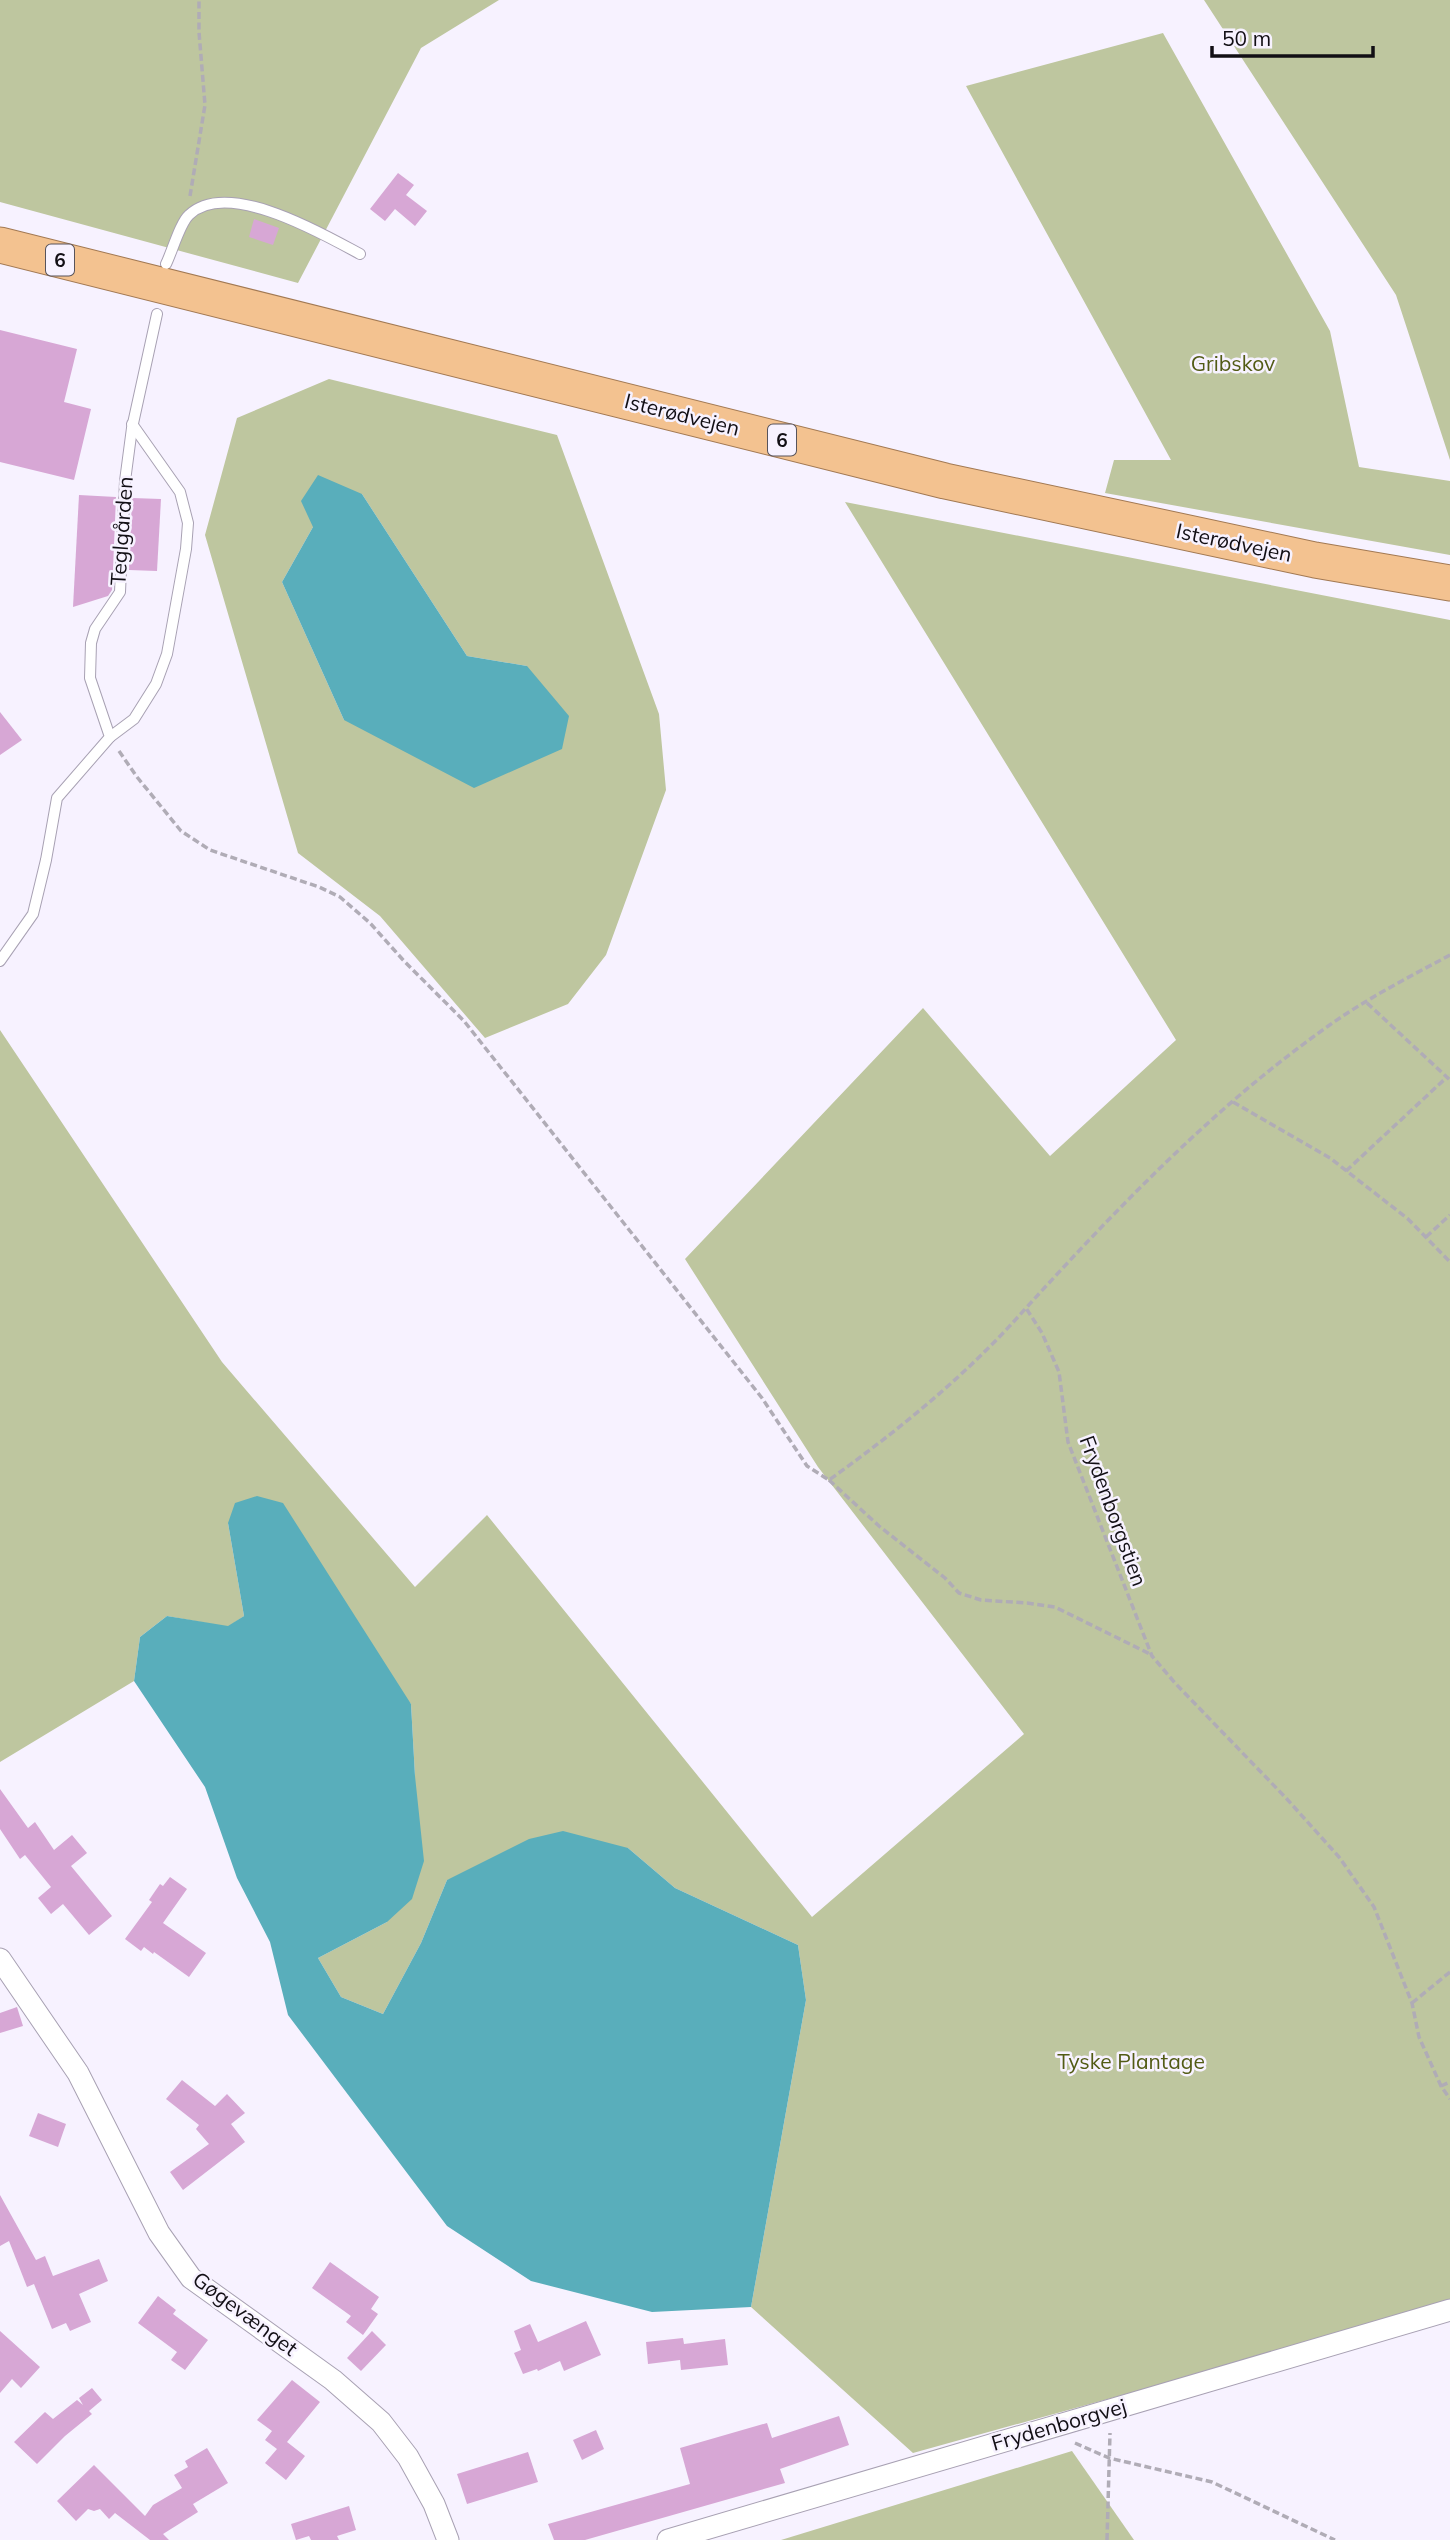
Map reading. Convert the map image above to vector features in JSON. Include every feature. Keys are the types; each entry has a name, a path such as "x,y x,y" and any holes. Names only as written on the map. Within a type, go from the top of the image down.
{"highway":[{"name":"Isterødvejen","path":"0,245 946,481 1315,560 1450,583"},
{"path":"0,266 31,272 120,274"}],"street":[{"name":"Gøgevænget","path":"0,1959 78,2073 159,2233 191,2278 333,2380 381,2422 408,2457 435,2504 449,2540"},
{"name":"Frydenborgvej","path":"668,2540 1450,2310"}],"lane":[{"path":"166,264 188,216 202,207 233,202 288,216 360,254"},
{"name":"Teglgården","path":"110,737 90,678 91,643 95,629 120,592 125,481 132,424 157,314"},
{"path":"0,961 33,914 57,799 110,737 134,719 156,684 167,654 186,549 188,523 180,492 132,424"}],"path":[{"path":"188,216 205,105 199,32 200,0"},
{"path":"110,737 137,777 181,831 210,850 319,887 340,897 370,923 464,1021 762,1398 807,1466 829,1480 879,1526 945,1578 959,1593 981,1600 1027,1602 1055,1607 1152,1656"},
{"path":"829,1480 888,1438 952,1383 1106,1221 1232,1102 1335,1021 1450,957"},
{"path":"1346,1171 1449,1079 1367,1003"},
{"path":"1232,1102 1330,1158 1408,1219 1450,1262"},
{"path":"1426,1237 1450,1215"},
{"name":"Frydenborgstien","path":"1026,1308 1042,1333 1059,1372 1068,1442 1152,1656 1339,1857 1374,1907 1412,2003 1419,2037 1441,2086 1450,2099"},
{"path":"1412,2003 1450,1972"},
{"path":"1441,2086 1450,2082"},
{"path":"1107,2540 1110,2433"},
{"path":"1075,2443 1109,2458 1212,2482 1335,2540"}],"green space":[{"path":"0,0 499,0 421,48 298,283 0,202"},
{"path":"1204,0 1450,0 1450,460 1396,295"},
{"name":"Gribskov","path":"1163,33 1330,331 1359,467 1450,481 1450,555 1105,493 1114,460 1171,460 966,86"},
{"path":"329,379 557,435 659,714 666,790 606,955 568,1004 485,1038 380,916 298,853 205,535 237,418","holes":["362,494 467,656 527,666 344,720 282,582 313,527"]},
{"name":"Tyske Plantage","path":"845,502 1450,620 1450,2304 913,2453 751,2307 806,2000 798,1945 675,1888 628,1848 447,1880 421,1943 383,2014 341,1997 318,1958 387,1922 415,1776 411,1704 228,1523 244,1616 228,1627 167,1616 140,1637 134,1681 0,1762 0,1030 222,1362 415,1587 487,1515 812,1917 1024,1734 818,1467 685,1259 923,1008 1050,1156 1176,1040"},
{"path":"1072,2451 1134,2540 781,2540"}],"water":[{"path":"318,475 362,494 467,656 527,666 569,716 562,749 474,788 344,720 282,582 313,527 301,501"},
{"path":"257,1496 283,1503 411,1704 424,1861 412,1899 387,1922 318,1958 341,1997 383,2014 421,1943 447,1880 529,1839 563,1831 628,1848 675,1888 798,1945 806,2000 751,2307 652,2312 531,2281 447,2226 288,2015 270,1942 237,1878 205,1787 134,1681 140,1637 167,1616 228,1626 244,1616 228,1523 235,1503"}],"building":[{"path":"398,173 414,185 406,195 427,211 415,226 395,209 385,221 370,209"},
{"path":"254,219 279,228 273,245 249,237"},
{"path":"0,330 77,349 64,402 91,409 74,480 0,462"},
{"path":"79,495 116,497 112,590 108,596 73,607"},
{"path":"132,498 161,499 157,571 129,570"},
{"path":"0,712 22,740 0,755"},
{"path":"0,1789 28,1828 35,1822 54,1850 72,1835 87,1853 71,1866 112,1916 89,1935 63,1904 51,1914 38,1898 51,1887 25,1855 20,1859 0,1829"},
{"path":"170,1877 187,1889 163,1923 206,1953 189,1977 154,1952 153,1954 144,1947 141,1951 125,1939 152,1902 149,1900 160,1884 163,1886"},
{"path":"17,2007 23,2026 0,2033 0,2013"},
{"path":"182,2080 215,2106 227,2094 245,2113 231,2124 245,2142 183,2190 170,2172 209,2144 196,2129 199,2125 166,2099"},
{"path":"38,2113 66,2124 58,2147 29,2136"},
{"path":"0,2195 36,2260 45,2256 53,2276 99,2259 108,2281 79,2294 91,2322 70,2331 66,2323 52,2329 34,2284 27,2287 9,2241 0,2246"},
{"path":"330,2262 379,2297 371,2309 378,2314 363,2335 346,2322 351,2316 312,2288"},
{"path":"158,2296 176,2310 173,2314 208,2340 185,2370 171,2360 177,2352 138,2323"},
{"path":"586,2321 601,2355 564,2371 560,2361 538,2371 537,2369 523,2374 514,2353 521,2350 514,2331 530,2324 538,2342"},
{"path":"0,2331 40,2367 21,2388 12,2379 0,2393"},
{"path":"372,2331 386,2345 361,2371 347,2358"},
{"path":"683,2338 684,2344 725,2339 728,2365 681,2370 680,2360 648,2364 646,2342"},
{"path":"292,2380 320,2402 287,2442 305,2456 286,2480 265,2463 277,2449 265,2440 272,2431 257,2420"},
{"path":"92,2388 102,2400 89,2411 92,2414 37,2464 14,2442 45,2412 53,2419 77,2400 83,2405 79,2398"},
{"path":"839,2416 849,2445 780,2469 785,2483 585,2540 554,2540 548,2524 690,2484 680,2448 767,2423 772,2438"},
{"path":"596,2430 604,2449 582,2460 573,2440"},
{"path":"207,2448 228,2483 193,2504 198,2512 163,2534 169,2540 150,2540 115,2513 109,2519 100,2509 88,2509 76,2521 57,2501 94,2465 145,2516 153,2505 182,2488 174,2475 188,2467 185,2461"},
{"path":"528,2452 538,2482 467,2504 457,2474"},
{"path":"349,2506 356,2530 337,2536 339,2540 311,2540 309,2536 296,2540 291,2524"}]}
